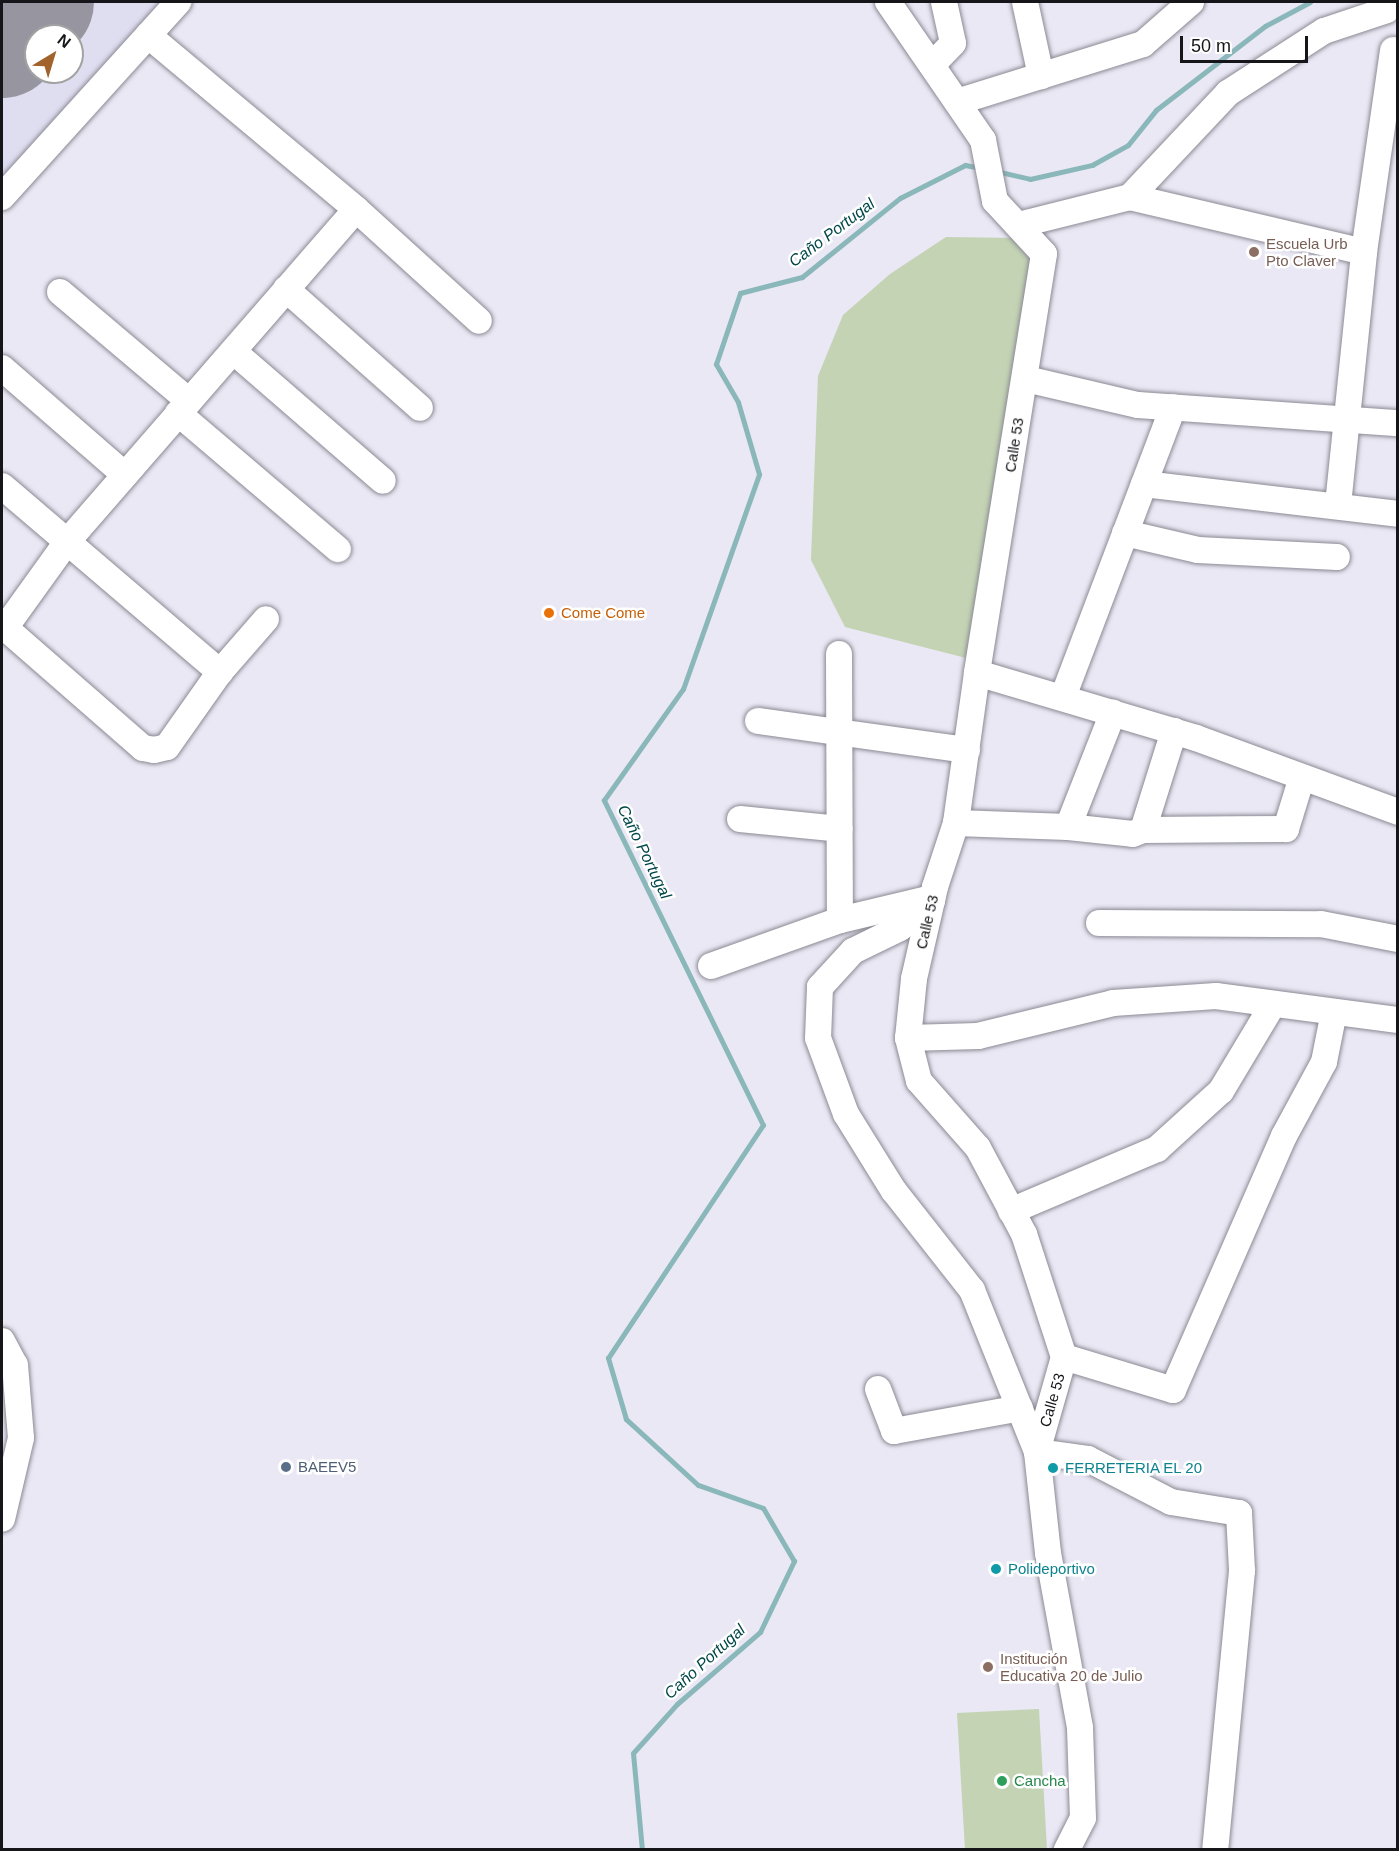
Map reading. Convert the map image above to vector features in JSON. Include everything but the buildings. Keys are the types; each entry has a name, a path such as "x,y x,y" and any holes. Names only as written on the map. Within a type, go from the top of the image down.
{"street":[{"path":"2,197 178,2"},
{"name":"Calle 53","path":"888,2 983,140 995,201 1044,254 1026,379 976,673 956,823 932,899 914,979 909,1038 919,1081 978,1148 1024,1234 1064,1357 1037,1452 1048,1553 1080,1728 1083,1818 1067,1850"},
{"path":"932,65 953,43 944,2"},
{"path":"1025,2 1041,76"},
{"path":"957,102 1143,44 1191,2"},
{"path":"1130,197 1228,93 1324,31 1388,6 1387,36 1395,51 1364,252 1344,419 1338,505"},
{"path":"148,35 356,209 479,321"},
{"path":"1018,225 1130,197 1364,252"},
{"path":"266,619 220,672 167,747 154,750 143,748 3,627 66,543 356,209"},
{"path":"286,289 420,408"},
{"path":"60,292 338,549"},
{"path":"232,351 383,481"},
{"path":"2,368 125,475"},
{"path":"1026,379 1137,405 1398,423"},
{"path":"1063,697 1173,407"},
{"path":"1144,484 1338,505 1398,514"},
{"path":"2,486 66,543 220,672"},
{"path":"1125,533 1198,550 1337,557"},
{"path":"838,654 840,920"},
{"path":"976,673 1174,731 1398,812"},
{"path":"1068,827 1113,713"},
{"path":"758,721 967,750"},
{"path":"1143,830 1174,731"},
{"path":"956,823 1068,827 1133,834 1143,830 1286,829 1302,777"},
{"path":"740,819 840,829"},
{"path":"711,966 840,920 932,899"},
{"path":"932,899 900,928 853,951 820,987 818,1038 846,1114 894,1191 972,1290 1037,1452 1088,1459 1171,1502 1239,1513 1242,1571 1215,1850"},
{"path":"1100,922 1322,924 1398,939"},
{"path":"909,1038 978,1036 1113,1003 1216,996 1398,1020"},
{"path":"1011,1210 1157,1149 1221,1091 1273,1004"},
{"path":"1064,1357 1173,1390 1284,1136 1324,1062 1334,1012"},
{"path":"2,1341 15,1365 21,1438 2,1519"},
{"path":"878,1389 894,1431 1020,1408"}],"shaded area":[{"path":"2,2 168,2 2,184"}],"green space":[{"path":"946,237 1017,238 1031,254 966,658 845,627 811,560 818,376 843,315 890,274"},
{"name":"Cancha","path":"1039,1709 1047,1849 965,1849 957,1713"}],"waterway":[{"name":"Caño Portugal","path":"996,171 1030,179 1092,165 1128,145 1156,110 1265,26 1310,2"},
{"name":"Caño Portugal","path":"642,1850 633,1753 677,1704 760,1632 794,1561 763,1508 698,1485 626,1419 608,1358 763,1125 604,800 683,689 759,474 738,402 716,364 740,293 802,277 900,198 965,165 981,168"}],"runway":[{"path":"2,40 36,2"}],"place":[{"name":"Escuela Urb Pto Claver","path":"1254,252"},
{"name":"Come Come","path":"549,613"},
{"name":"BAEEV5","path":"286,1467"},
{"name":"FERRETERIA EL 20","path":"1053,1468"},
{"name":"Polideportivo","path":"996,1569"},
{"name":"Institución Educativa 20 de Julio","path":"988,1667"},
{"name":"Cancha","path":"1002,1781"}]}
